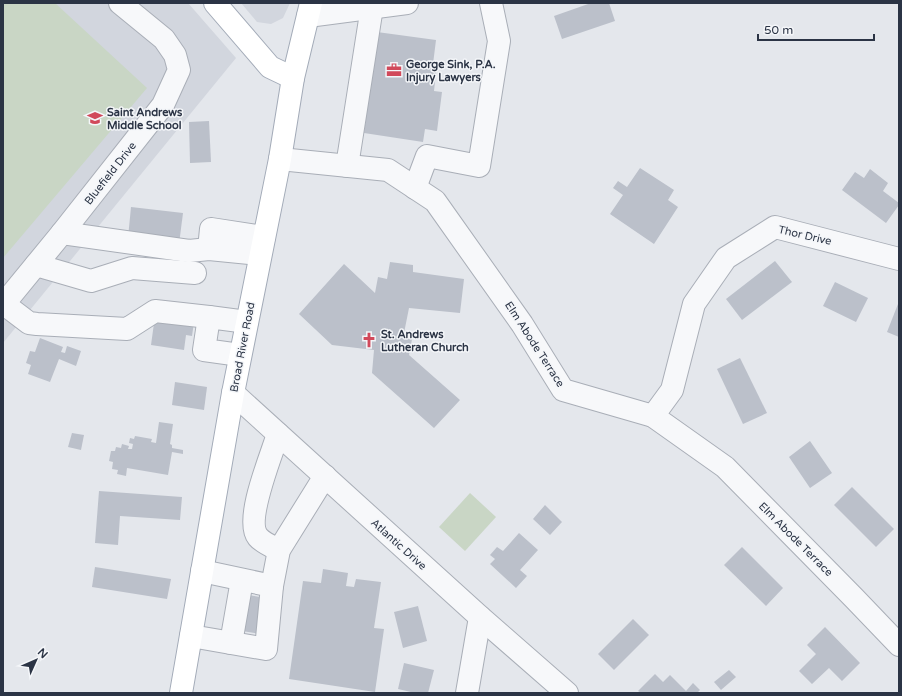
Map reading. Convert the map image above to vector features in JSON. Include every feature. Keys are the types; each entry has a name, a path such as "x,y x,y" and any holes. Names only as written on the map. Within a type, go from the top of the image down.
{"main road":[{"path":"215,3 270,67 293,78"},
{"name":"Broad River Road","path":"181,693 232,392 280,159 293,78 310,9"}],"street":[{"name":"Bluefield Drive","path":"6,294 36,265 163,105 179,70 175,55 164,39 120,3"},
{"path":"310,9 372,8 407,3"},
{"path":"415,188 427,156 479,166 499,41 491,3"},
{"path":"347,166 372,8"},
{"name":"Elm Abode Terrace","path":"280,159 388,170 435,201 522,324 563,390 653,416 725,467 899,645"},
{"name":"Thor Drive","path":"653,416 672,390 694,304 726,258 775,227 899,258"},
{"path":"62,233 189,251 209,248 262,245"},
{"path":"36,265 91,281 132,268 195,274"},
{"path":"6,294 29,323 37,324 127,329 155,311 247,322"},
{"path":"209,317 204,350 240,355"},
{"name":"Atlantic Drive","path":"232,392 480,617 567,693"},
{"path":"278,434 256,501 254,529 258,538 279,550"},
{"path":"191,636 266,649 272,586 279,550 324,476"},
{"path":"202,571 272,586"},
{"path":"231,643 242,580"},
{"path":"467,693 480,617"}],"shaded area":[{"name":"Saint Andrews Middle School","path":"3,3 188,3 236,58 3,343"},
{"path":"241,3 290,3 283,18 271,24 257,22"}],"green space":[{"path":"3,3 55,3 147,88 3,258"},
{"path":"470,493 496,517 465,551 439,527"}],"building":[{"path":"591,3 609,3 615,21 562,39 554,16"},
{"path":"377,32 436,40 433,64 437,64 434,91 442,92 437,131 425,129 423,142 364,133"},
{"path":"209,121 211,162 190,163 189,122"},
{"path":"640,168 674,190 668,200 678,207 654,244 610,214 623,195 613,188 618,181 627,187"},
{"path":"870,169 888,183 883,191 899,203 886,223 842,190 855,172 864,178"},
{"path":"131,207 183,213 179,244 128,238"},
{"path":"775,261 792,282 742,320 726,299"},
{"name":"St. Andrews Lutheran Church","path":"390,262 413,265 413,272 464,279 460,313 409,308 404,333 413,334 409,355 460,400 434,428 372,373 374,350 332,345 299,314 344,264 375,293 378,277 387,279"},
{"path":"835,282 868,298 856,322 823,306"},
{"path":"899,304 899,337 887,332"},
{"path":"155,316 194,322 192,336 186,335 184,350 151,345"},
{"path":"40,338 63,347 61,352 65,353 67,346 81,351 76,366 59,359 50,382 28,374 31,365 26,363 30,351 35,352"},
{"path":"740,358 767,413 743,424 717,369"},
{"path":"175,382 207,387 204,410 172,405"},
{"path":"159,422 173,424 170,444 172,445 172,448 183,450 183,454 172,452 168,475 127,468 126,476 117,474 118,470 112,469 113,462 109,461 111,451 115,451 116,447 121,448 122,444 129,446 128,449 132,449 133,444 129,443 130,438 134,439 135,436 152,439 151,442 156,443"},
{"path":"72,433 84,435 81,450 68,447"},
{"path":"810,441 832,473 810,488 789,457"},
{"path":"852,487 894,529 876,547 834,505"},
{"path":"99,491 182,497 180,520 120,516 118,545 95,543"},
{"path":"545,505 562,522 550,535 533,519"},
{"path":"519,533 538,550 520,570 527,576 516,588 490,564 495,559 490,555 497,547 503,551"},
{"path":"742,547 783,588 766,606 724,565"},
{"path":"95,567 171,579 167,599 92,587"},
{"path":"323,569 348,573 346,586 354,587 356,579 381,582 374,628 384,629 375,692 289,679 303,581 321,583"},
{"path":"248,595 266,598 260,634 242,631"},
{"path":"418,606 427,641 403,648 394,612"},
{"path":"633,619 649,635 614,670 598,654"},
{"path":"825,627 860,663 842,681 829,668 812,684 799,671 816,654 807,645"},
{"path":"404,663 434,670 428,693 415,693 398,689"},
{"path":"729,670 736,677 721,690 714,682"},
{"path":"655,674 663,682 670,675 686,691 693,683 700,690 697,693 641,693 638,691"}],"place":[{"name":"George Sink, P.A. Injury Lawyers","path":"394,70"},
{"name":"Saint Andrews Middle School","path":"95,118"},
{"name":"St. Andrews Lutheran Church","path":"369,340"}]}
